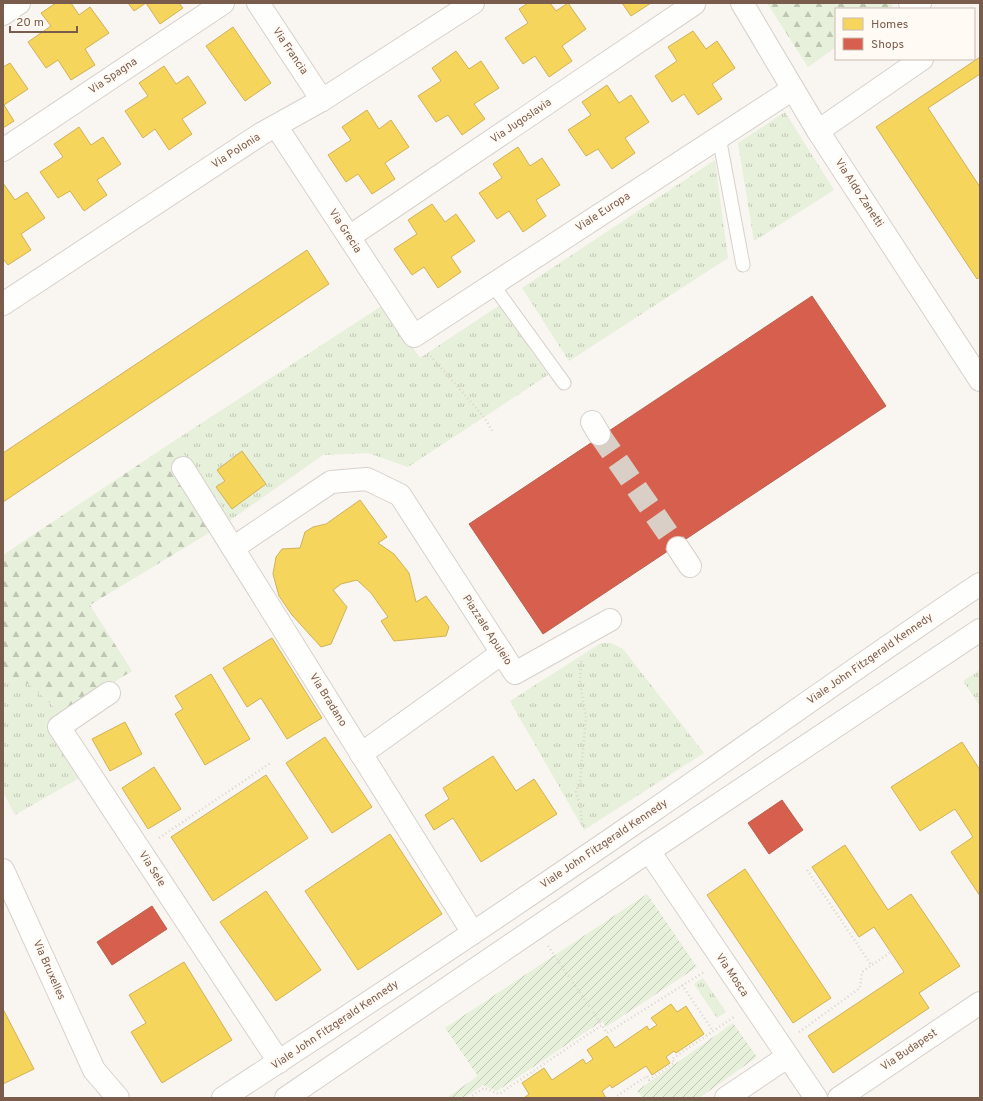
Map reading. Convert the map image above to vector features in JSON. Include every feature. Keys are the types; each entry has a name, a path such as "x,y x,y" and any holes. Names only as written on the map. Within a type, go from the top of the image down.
{"street":[{"path":"3,14 19,3"},
{"name":"Via Spagna","path":"3,150 223,3"},
{"name":"Via Francia","path":"258,3 322,100"},
{"name":"Via Polonia","path":"3,304 261,134 322,100 473,3"},
{"name":"Via Aldo Zanetti","path":"742,3 818,131 980,380"},
{"name":"Via Jugoslavia","path":"349,237 694,4"},
{"path":"818,131 921,60"},
{"name":"Viale Europa","path":"414,336 793,89"},
{"name":"Via Grecia","path":"276,126 414,336"},
{"name":"Via Bradano","path":"183,468 473,932"},
{"name":"Piazzale Apuleio","path":"233,548 332,482 367,479 400,495 515,673 610,620"},
{"path":"678,548 690,566"},
{"name":"Viale John Fitzgerald Kennedy","path":"223,1098 279,1062 643,817 900,637 980,584"},
{"path":"286,1098 649,851 980,630"},
{"path":"361,754 502,653"},
{"name":"Via Sele","path":"109,693 59,727 279,1062"},
{"name":"Via Mosca","path":"649,851 816,1098"},
{"name":"Via Bruxelles","path":"3,870 94,1070"},
{"name":"Via Budapest","path":"839,1098 980,1003"},
{"path":"726,1098 788,1057"},
{"path":"94,1070 97,1098"},
{"path":"94,1070 118,1098"}],"lane":[{"path":"719,137 743,265"},
{"path":"493,285 564,383"}],"path":[{"path":"414,336 484,417 493,432"},
{"path":"581,636 580,683 586,717 580,781 576,792 580,805 582,823 590,834"},
{"path":"140,851 272,762"},
{"path":"807,870 872,966"},
{"path":"546,942 607,1033 704,972"},
{"path":"798,1033 860,988 862,972 891,952"},
{"path":"682,985 713,1032"},
{"path":"614,1098 647,1076 650,1080 674,1063 672,1060 734,1017"},
{"path":"469,1098 484,1088 499,1094 602,1025"}],"green space":[{"path":"767,3 891,3 893,6 890,8 835,8 835,48 808,67"},
{"path":"785,112 834,190 754,241 738,143"},
{"path":"715,160 728,258 569,361 522,288"},
{"path":"383,305 420,358 500,305 548,375 408,467 368,453 323,455 232,519 174,441"},
{"path":"174,441 232,519 90,605 132,671 62,714 29,684 3,680 3,555"},
{"path":"601,643 611,643 623,649 704,753 584,830 510,701"},
{"path":"980,670 980,706 963,681"},
{"path":"3,680 29,684 62,714 48,724 81,777 15,815 3,792"},
{"path":"647,894 697,967 606,1027 602,1021 497,1091 483,1085 464,1098 450,1098 449,1096 478,1076 445,1028"},
{"path":"703,978 726,1012 717,1018 694,984"},
{"path":"733,1023 757,1057 699,1098 643,1098 637,1091"}],"building: Homes":[{"path":"56,3 71,3 79,15 90,7 109,33 85,49 95,65 71,80 58,60 46,68 28,42 51,26 41,13"},
{"path":"128,3 146,3 134,11"},
{"path":"146,3 179,3 183,8 160,24"},
{"path":"528,3 550,3 556,11 568,3 586,29 562,46 572,61 549,77 535,56 523,64 505,38 528,23 519,9"},
{"path":"622,3 651,3 631,16"},
{"path":"233,27 271,83 245,101 206,46"},
{"path":"693,31 706,49 717,41 735,68 712,84 722,99 698,115 684,94 672,102 655,76 677,61 668,47"},
{"path":"456,51 469,69 481,61 499,88 474,104 485,119 462,135 448,115 436,122 418,96 441,81 432,68"},
{"path":"980,57 980,74 928,108 980,187 980,277 977,279 876,127"},
{"path":"10,63 28,89 4,105 14,121 3,128 3,67"},
{"path":"164,66 176,84 188,76 206,103 182,119 192,134 169,150 155,129 143,138 125,111 148,96 139,83"},
{"path":"607,85 619,103 631,95 649,122 625,138 635,153 612,169 598,149 586,156 568,130 591,115 582,102"},
{"path":"367,110 379,129 391,120 409,147 385,163 395,179 372,194 358,174 346,182 328,155 351,140 342,127"},
{"path":"79,127 91,145 103,137 121,164 97,180 107,195 84,211 70,191 58,198 40,172 63,157 54,144"},
{"path":"518,147 530,166 542,158 560,185 536,200 546,216 523,232 509,211 497,219 479,193 502,178 493,164"},
{"path":"3,183 15,200 27,192 45,218 21,234 31,250 8,265 3,259"},
{"path":"432,204 445,222 456,214 475,241 451,257 461,272 438,288 424,267 412,275 394,249 417,234 408,220"},
{"path":"307,250 329,284 3,502 3,453"},
{"path":"242,451 266,484 232,509 216,487 225,481 217,470"},
{"path":"360,500 387,537 378,543 394,554 409,573 416,602 426,596 449,627 446,636 394,641 381,621 388,617 371,593 357,580 341,584 333,590 347,607 331,644 321,647 292,615 279,596 273,574 276,557 282,549 300,548 305,532 313,527 326,524"},
{"path":"272,638 322,718 287,739 261,698 247,707 223,668"},
{"path":"211,674 250,739 205,765 175,714 183,709 175,696"},
{"path":"125,722 142,754 110,771 92,739"},
{"path":"325,737 372,807 332,833 286,763"},
{"path":"962,742 980,770 980,896 951,852 973,837 955,809 920,831 891,787"},
{"path":"493,756 516,791 534,779 557,814 481,862 453,818 434,830 425,815 449,799 443,788"},
{"path":"154,767 181,809 148,829 122,788"},
{"path":"266,775 308,838 213,901 171,837"},
{"path":"390,834 442,914 358,970 305,891"},
{"path":"845,845 888,910 911,894 960,966 919,993 929,1008 833,1073 808,1036 904,972 874,927 859,937 812,867"},
{"path":"745,869 831,998 793,1023 707,895"},
{"path":"266,891 321,970 276,1001 220,922"},
{"path":"184,962 232,1040 162,1083 131,1032 146,1023 129,995"},
{"path":"671,1004 677,1012 686,1006 704,1034 676,1053 674,1051 666,1057 670,1063 652,1075 646,1066 612,1088 610,1085 602,1091 606,1098 524,1098 529,1094 522,1083 544,1068 552,1080 583,1059 586,1064 593,1059 587,1050 607,1036 615,1048 647,1026 649,1030 657,1025 651,1018"},
{"path":"3,1009 34,1069 3,1084"}],"building: Shops":[{"path":"812,296 886,406 543,634 469,524"},
{"path":"782,800 803,830 769,854 748,823"},
{"path":"152,906 167,929 112,965 97,942"}],"tunnel":[{"path":"599,434 678,548"}]}
